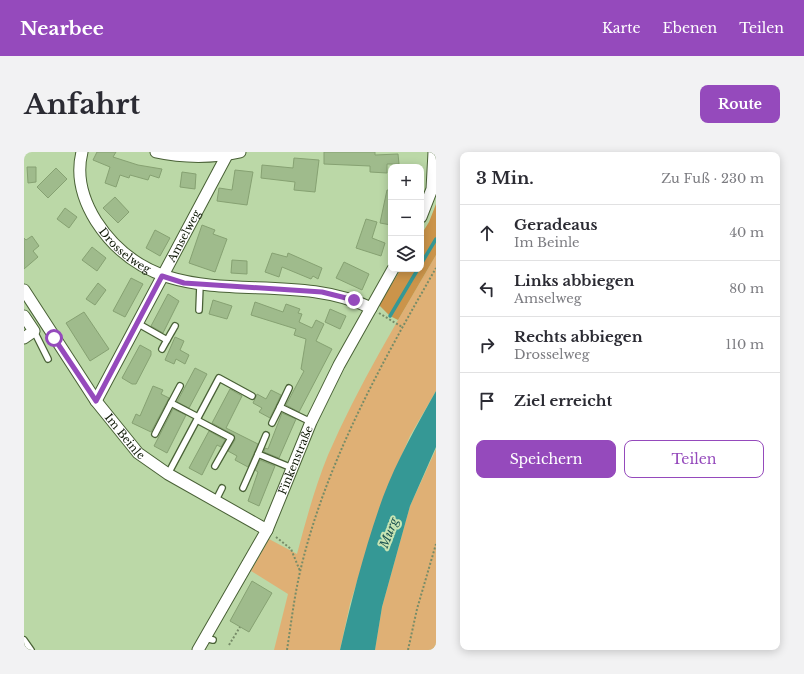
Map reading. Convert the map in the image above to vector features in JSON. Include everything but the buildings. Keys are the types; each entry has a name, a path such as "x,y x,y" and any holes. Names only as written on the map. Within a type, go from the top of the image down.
{"street":[{"name":"Drosselweg","path":"82,152 80,182 84,196 99,225 112,242 123,252 162,276 184,283 200,285 322,292 349,298 371,308"},
{"path":"156,152 188,156 227,155 240,152"},
{"path":"424,209 432,189 434,152"},
{"name":"Amselweg","path":"96,401 227,155"},
{"name":"Finkenstraße","path":"198,650 209,639 267,530 310,422 339,365 391,272"},
{"name":"Im Beinle","path":"24,290 96,401 138,453 168,474 267,530"},
{"path":"24,316 34,331 24,338"}],"lane":[{"path":"199,310 200,285"},
{"path":"137,323 167,340"},
{"path":"162,349 175,326"},
{"path":"34,331 48,359"},
{"path":"168,474 219,378 252,396"},
{"path":"155,434 180,386"},
{"path":"272,423 289,388"},
{"path":"171,402 230,438 216,466"},
{"path":"280,407 310,422"},
{"path":"244,488 266,435"},
{"path":"258,454 292,468"},
{"path":"216,500 222,488"},
{"path":"24,640 30,650"}],"path":[{"path":"287,650 300,573 323,496 358,413 402,327 436,268"},
{"path":"371,308 402,327"},
{"path":"267,530 291,549 300,573"},
{"path":"408,650 417,609 436,544"},
{"path":"229,645 240,627"}],"shaded area":[{"path":"436,204 436,255 398,320 390,316 379,305 399,272 424,272 424,230"},
{"path":"436,255 436,391 410,436 384,496 350,604 340,650 274,650 288,594 251,571 269,539 297,554 319,479 340,429 379,354"},
{"path":"436,449 436,650 375,650 382,607 410,506"}],"water":[{"name":"Murg","path":"436,391 436,447 410,506 382,607 375,650 340,650 359,573 383,497 401,456"}],"waterway":[{"path":"424,259 436,239"},
{"path":"390,316 416,272"}],"route":[{"path":"54,338 96,401 162,276 184,283 322,292 339,295 354,300"}]}
